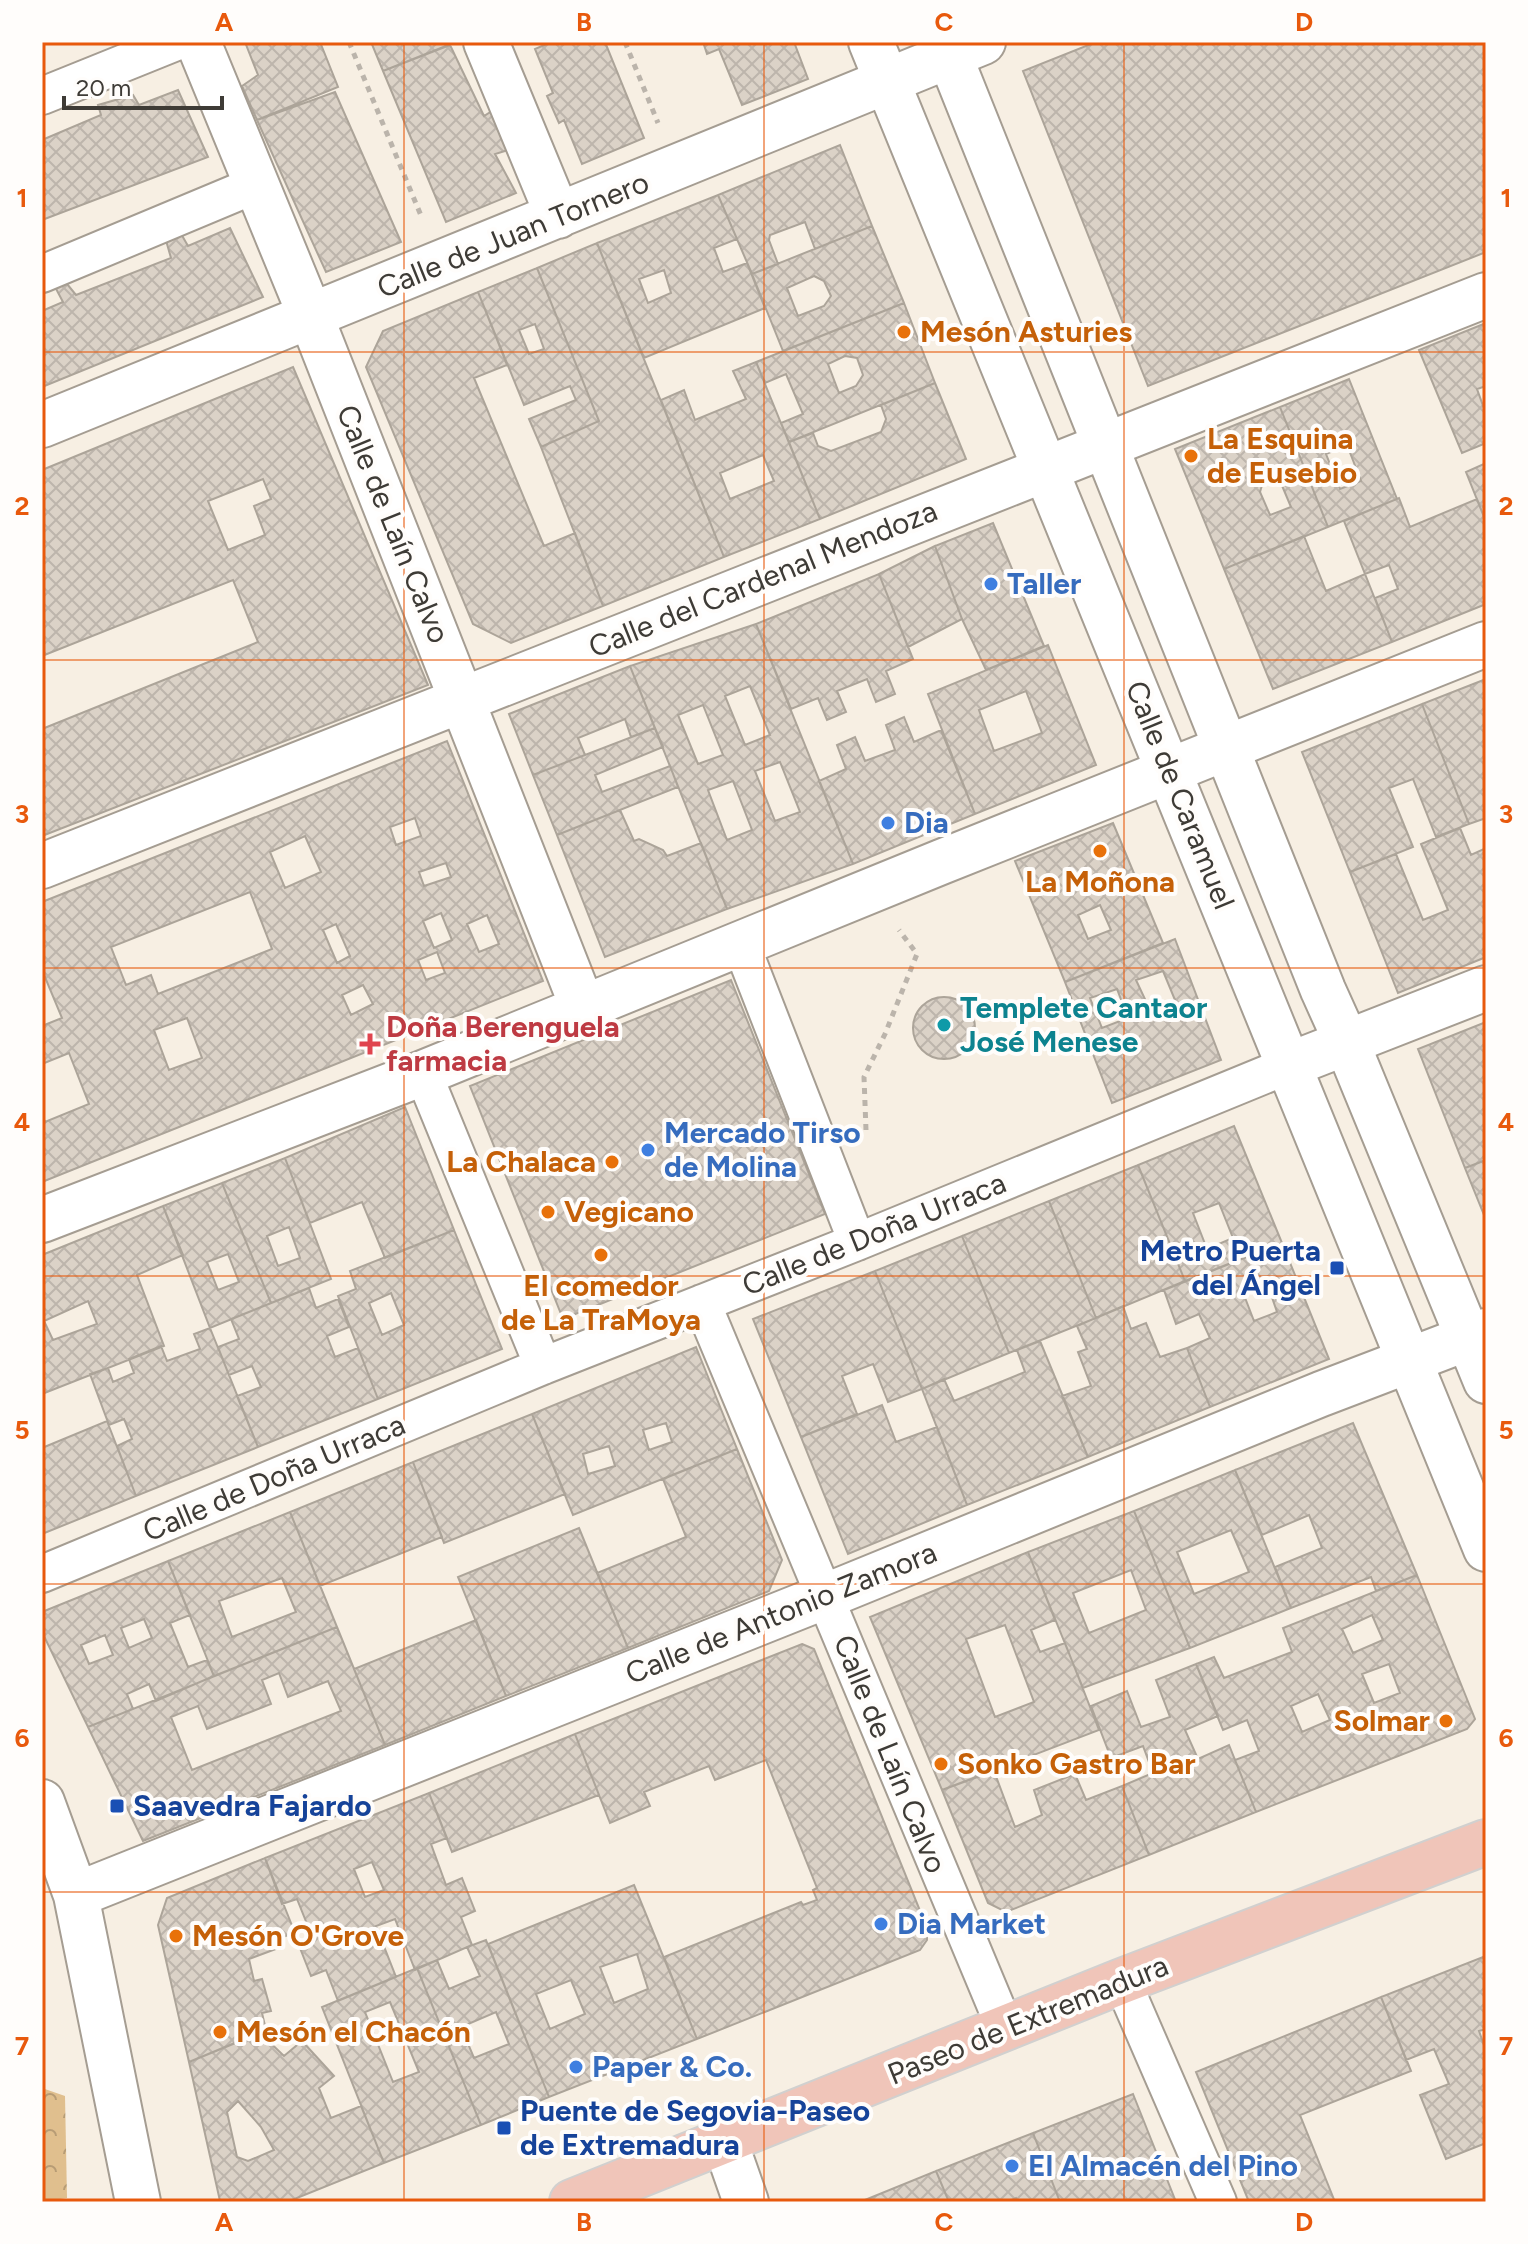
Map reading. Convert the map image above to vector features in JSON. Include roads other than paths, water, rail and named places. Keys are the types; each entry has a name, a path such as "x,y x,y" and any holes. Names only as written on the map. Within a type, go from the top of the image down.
{"main road":[{"name":"Paseo de Extremadura","path":"572,2202 1122,1981 1486,1842"}],"street":[{"path":"42,96 176,42"},
{"name":"Calle de Laín Calvo","path":"198,42 463,698 583,1008"},
{"path":"486,42 558,216"},
{"name":"Calle de Caramuel","path":"871,42 1486,1549"},
{"name":"Calle de Juan Tornero","path":"42,425 887,83 959,47"},
{"name":"Calle de Caramuel","path":"959,47 1105,447 1323,990 1477,1334 1486,1381"},
{"path":"42,274 255,185"},
{"name":"Calle del Cardenal Mendoza","path":"42,866 1486,295"},
{"path":"42,1220 423,1073 1486,644"},
{"path":"741,944 857,1242"},
{"name":"Calle de Doña Urraca","path":"42,1574 543,1366 857,1242 1346,1041 1486,988"},
{"path":"423,1073 543,1366"},
{"name":"Calle de Laín Calvo","path":"702,1303 826,1596 953,1910 1005,2028"},
{"name":"Calle de Antonio Zamora","path":"76,1895 1477,1334"},
{"path":"42,1802 76,1895 138,2202"},
{"path":"1122,1981 1218,2202"},
{"path":"725,2142 746,2202"}],"place":[{"name":"Mesón Asturies","path":"904,332"},
{"name":"La Esquina de Eusebio","path":"1191,456"},
{"name":"Taller","path":"991,584"},
{"name":"Dia","path":"888,823"},
{"name":"La Moñona","path":"1100,851"},
{"name":"Templete Cantaor José Menese","path":"944,1025"},
{"name":"Doña Berenguela farmacia","path":"370,1044"},
{"name":"Mercado Tirso de Molina","path":"648,1150"},
{"name":"La Chalaca","path":"612,1162"},
{"name":"Vegicano","path":"548,1212"},
{"name":"El comedor de La TraMoya","path":"601,1255"},
{"name":"Metro Puerta del Ángel","path":"1337,1268"},
{"name":"Solmar","path":"1446,1721"},
{"name":"Sonko Gastro Bar","path":"941,1764"},
{"name":"Saavedra Fajardo","path":"117,1806"},
{"name":"Dia Market","path":"881,1924"},
{"name":"Mesón O'Grove","path":"176,1936"},
{"name":"Mesón el Chacón","path":"220,2032"},
{"name":"Paper & Co.","path":"576,2067"},
{"name":"Puente de Segovia-Paseo de Extremadura","path":"504,2128"},
{"name":"El Almacén del Pino","path":"1012,2166"}]}
